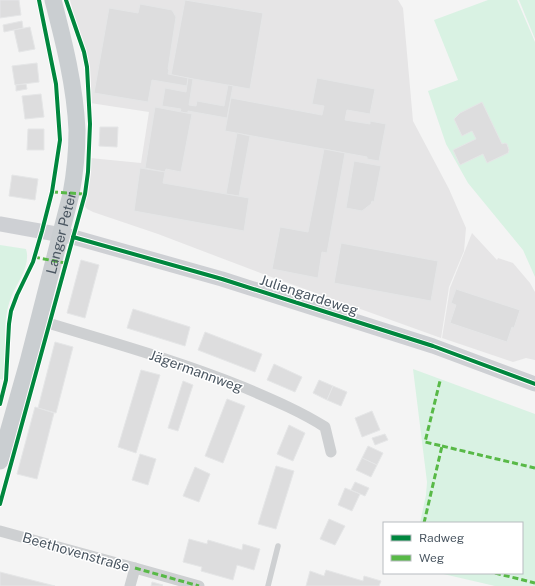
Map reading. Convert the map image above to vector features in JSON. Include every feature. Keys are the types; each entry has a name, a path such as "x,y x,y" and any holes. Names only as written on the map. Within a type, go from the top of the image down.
{"main road":[{"name":"Langer Peter","path":"0,461 28,362 71,194 75,171 77,129 66,49 54,0"}],"street":[{"name":"Juliengardeweg","path":"0,224 73,236 222,279 432,346 535,384"},
{"name":"Jägermannweg","path":"38,320 180,363 270,399 325,427 331,452"},
{"name":"Beethovenstraße","path":"0,531 135,568 130,586"},
{"path":"135,568 199,586"}],"lane":[{"path":"268,586 278,546"}],"shaded area":[{"path":"70,0 398,0 403,8 413,121 449,189 466,228 464,251 449,287 441,338 87,209 84,205 90,158 141,163 149,112 90,103 88,59 80,39"},
{"path":"472,233 497,260 498,258 513,263 530,283 535,292 535,360 526,358 513,362 442,338 450,288"}],"green space":[{"path":"488,0 517,0 535,42 535,277 523,250 468,183 446,144 428,91 458,80 434,20"},
{"path":"519,0 535,0 535,39"},
{"path":"0,245 26,249 27,255 27,261 23,273 12,295 6,316 4,380 0,379"},
{"path":"413,369 535,414 535,586 495,586 443,574 523,574 523,522 420,522 427,482"}],"building":[{"path":"0,0 19,0 21,15 0,18"},
{"path":"185,0 263,13 250,89 171,75"},
{"path":"140,4 172,10 176,17 168,74 188,78 187,86 152,80 148,102 94,93 109,8 138,13"},
{"path":"22,21 23,28 4,32 3,25"},
{"path":"30,27 35,49 19,52 14,30"},
{"path":"37,63 39,82 15,85 12,66"},
{"path":"188,78 193,79 189,105 196,106 197,101 224,106 228,85 233,86 227,118 188,111 188,113 180,112 181,109 162,106 165,88 186,92"},
{"path":"317,78 375,89 370,114 347,110 345,120 370,124 370,121 386,124 379,161 367,159 367,157 225,131 231,98 322,115 324,106 312,104"},
{"path":"26,84 27,89 16,91 16,85"},
{"path":"41,94 44,117 25,119 22,96"},
{"path":"482,102 502,144 507,144 509,150 508,153 487,163 483,154 460,165 453,150 476,139 472,131 462,136 454,119 460,113"},
{"path":"155,107 192,114 181,172 166,169 165,172 145,168"},
{"path":"100,127 118,127 117,147 99,146"},
{"path":"28,129 44,129 44,150 27,150"},
{"path":"237,133 250,136 239,196 226,194"},
{"path":"324,149 345,153 327,253 322,252 318,278 272,269 280,227 308,232"},
{"path":"354,161 381,166 374,202 372,201 371,204 362,211 346,208"},
{"path":"140,168 165,172 163,183 249,198 244,231 134,211"},
{"path":"12,175 38,179 35,200 9,196"},
{"path":"341,243 438,261 431,301 334,283"},
{"path":"81,260 99,265 85,318 67,313"},
{"path":"456,289 520,310 514,328 512,327 507,342 450,323 456,305 451,303"},
{"path":"133,309 190,327 185,346 127,328"},
{"path":"205,332 262,354 255,372 198,350"},
{"path":"55,342 73,347 56,413 38,408"},
{"path":"274,364 302,377 295,392 267,380"},
{"path":"141,370 160,375 136,453 118,447"},
{"path":"319,380 333,386 327,400 313,393"},
{"path":"183,381 193,385 178,431 168,428"},
{"path":"333,386 347,392 341,406 327,400"},
{"path":"227,399 245,406 223,463 205,456"},
{"path":"35,407 54,413 37,479 17,474"},
{"path":"372,411 380,430 362,437 355,418"},
{"path":"289,425 305,433 293,461 277,454"},
{"path":"385,434 388,440 375,445 372,438"},
{"path":"368,446 383,453 377,465 362,458"},
{"path":"140,454 156,459 148,485 132,480"},
{"path":"362,458 377,465 371,477 356,470"},
{"path":"276,466 294,471 276,529 258,524"},
{"path":"195,467 210,474 199,502 183,496"},
{"path":"355,482 369,488 365,496 351,490"},
{"path":"345,488 360,494 352,511 338,505"},
{"path":"329,519 345,526 335,545 320,539"},
{"path":"189,539 207,544 208,540 242,550 243,544 260,549 254,570 237,565 233,580 201,571 202,567 183,562"},
{"path":"326,570 363,581 364,576 381,581 379,586 306,586 310,571 324,576"},
{"path":"0,572 55,586 0,586"},
{"path":"152,582 163,585 151,586"}],"marked path":[{"path":"52,192 85,194"},
{"path":"34,257 65,263"},
{"path":"424,522 442,446 425,442 440,381"},
{"path":"442,446 535,468"},
{"path":"135,568 199,586"},
{"path":"499,574 535,583"}],"cycle path":[{"path":"0,404 6,380 11,311 33,262 42,231 52,192 60,140 56,84 39,0"},
{"path":"0,504 85,194 88,172 90,124 87,67 84,52 66,0"},
{"path":"73,237 222,279 433,346 535,384"}]}
